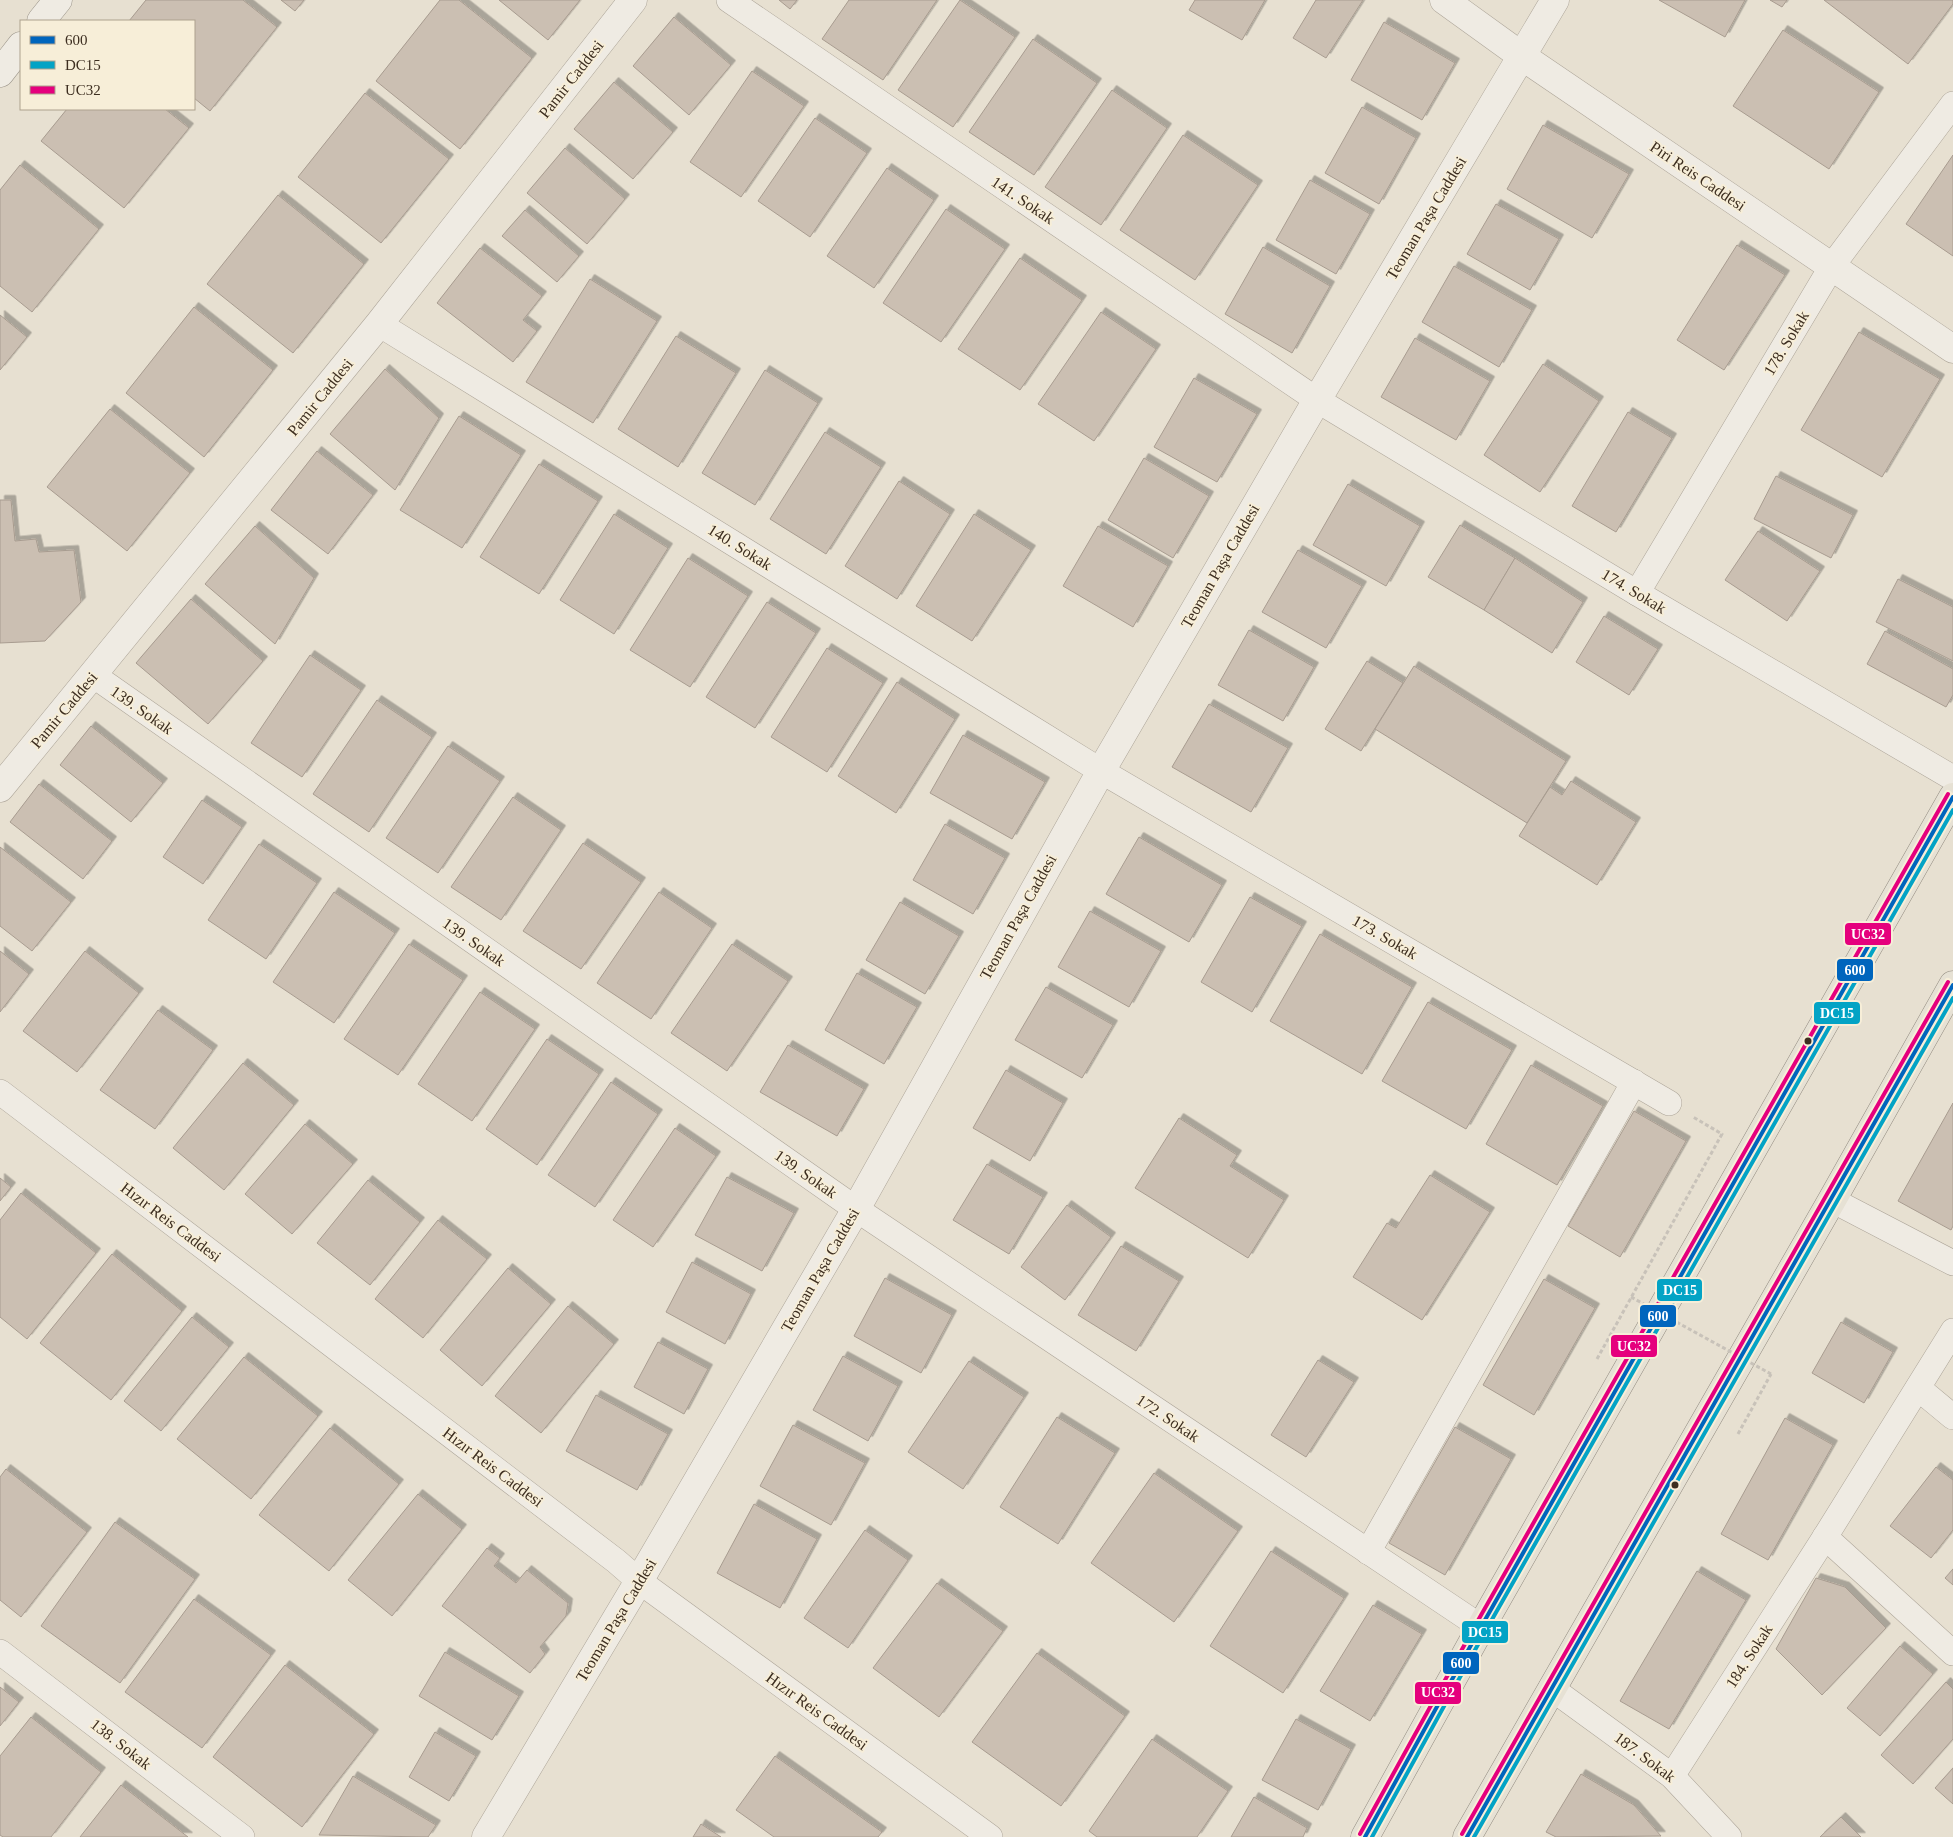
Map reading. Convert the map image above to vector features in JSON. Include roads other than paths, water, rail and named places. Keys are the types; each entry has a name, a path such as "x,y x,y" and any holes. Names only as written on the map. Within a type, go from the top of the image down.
{"main road":[{"path":"1365,1837 1481,1627 1953,797"},
{"path":"1467,1837 1953,985"}],"street":[{"path":"42,20 58,0"},
{"name":"Pamir Caddesi","path":"0,788 380,324 633,0"},
{"name":"141. Sokak","path":"729,0 1317,400"},
{"name":"Piri Reis Caddesi","path":"1444,0 1523,56 1953,349"},
{"name":"Teoman Paşa Caddesi","path":"486,1837 640,1582 856,1208 1101,771 1317,400 1555,0"},
{"path":"0,73 20,47"},
{"name":"178. Sokak","path":"1637,593 1832,266 1953,104"},
{"name":"140. Sokak","path":"380,324 1101,771"},
{"name":"174. Sokak","path":"1317,400 1637,593 1953,778"},
{"name":"139. Sokak","path":"93,675 856,1208"},
{"name":"173. Sokak","path":"1101,771 1669,1103"},
{"path":"1368,1552 1634,1082"},
{"name":"Hızır Reis Caddesi","path":"0,1092 616,1561 640,1582 990,1837"},
{"path":"1832,1200 1953,1264"},
{"name":"172. Sokak","path":"856,1208 1481,1627"},
{"name":"184. Sokak","path":"1672,1776 1825,1537 1953,1331"},
{"path":"1918,1388 1953,1417"},
{"path":"1825,1537 1953,1653"},
{"name":"138. Sokak","path":"0,1652 242,1837"},
{"name":"187. Sokak","path":"1551,1688 1672,1776 1729,1837"}]}
